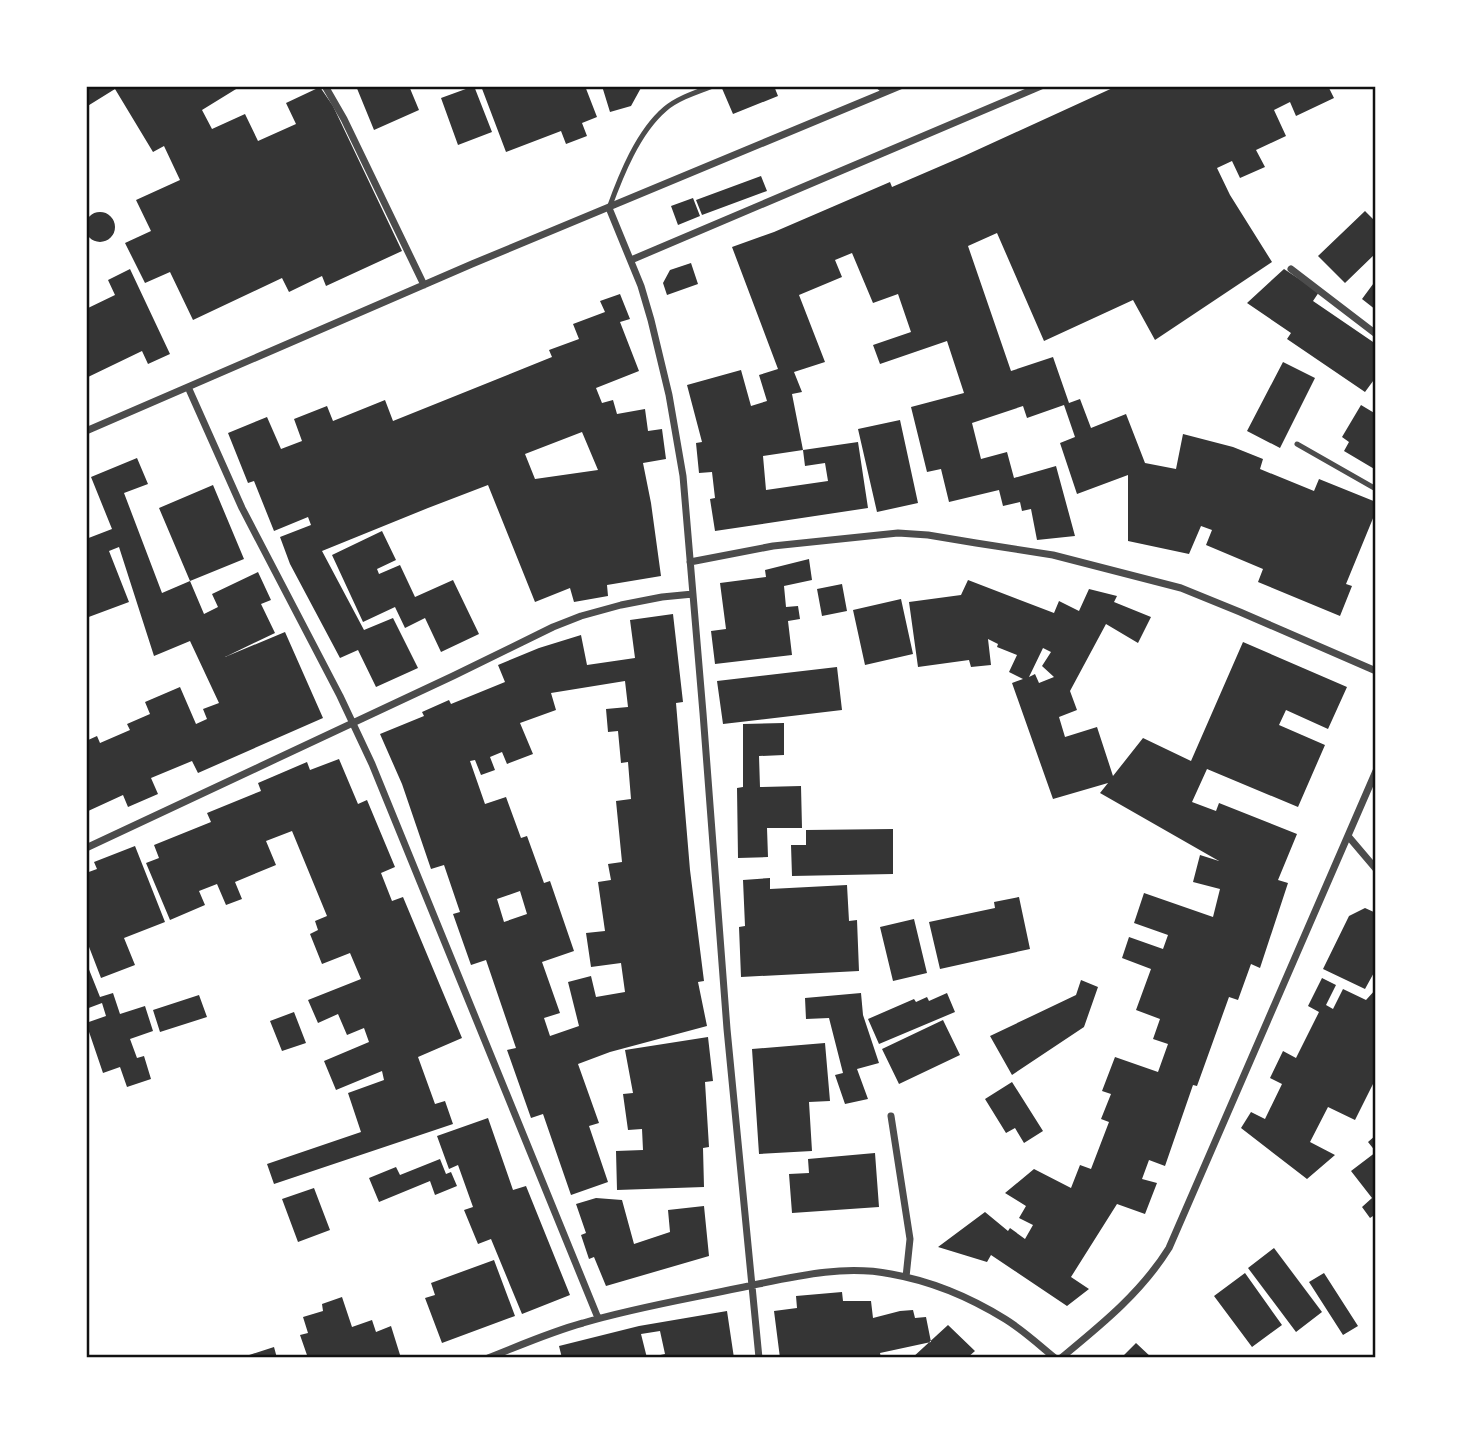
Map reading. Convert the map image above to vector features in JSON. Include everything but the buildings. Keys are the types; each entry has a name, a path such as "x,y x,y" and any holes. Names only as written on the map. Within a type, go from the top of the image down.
{"street":[{"path":"325,86 344,119 424,285"},
{"path":"86,431 882,89 900,86"},
{"path":"631,260 1041,86"},
{"path":"609,208 642,286 669,395 683,476 727,1029 759,1358"},
{"path":"1291,269 1376,334"},
{"path":"188,387 242,508 340,695 372,764 598,1318"},
{"path":"690,562 773,546 846,538 898,533 940,537 1053,555 1181,588 1376,671"},
{"path":"86,848 554,627 621,605 693,594"},
{"path":"1061,1358 1114,1314 1157,1268 1169,1248 1376,771"},
{"path":"1348,836 1376,869"},
{"path":"891,1116 910,1240 906,1277"},
{"path":"488,1358 598,1318 803,1275 845,1270 889,1273 928,1282 1006,1319 1055,1358"}],"lane":[{"path":"609,208 632,153 653,123 665,109 713,86"},
{"path":"1297,444 1376,489"}]}
